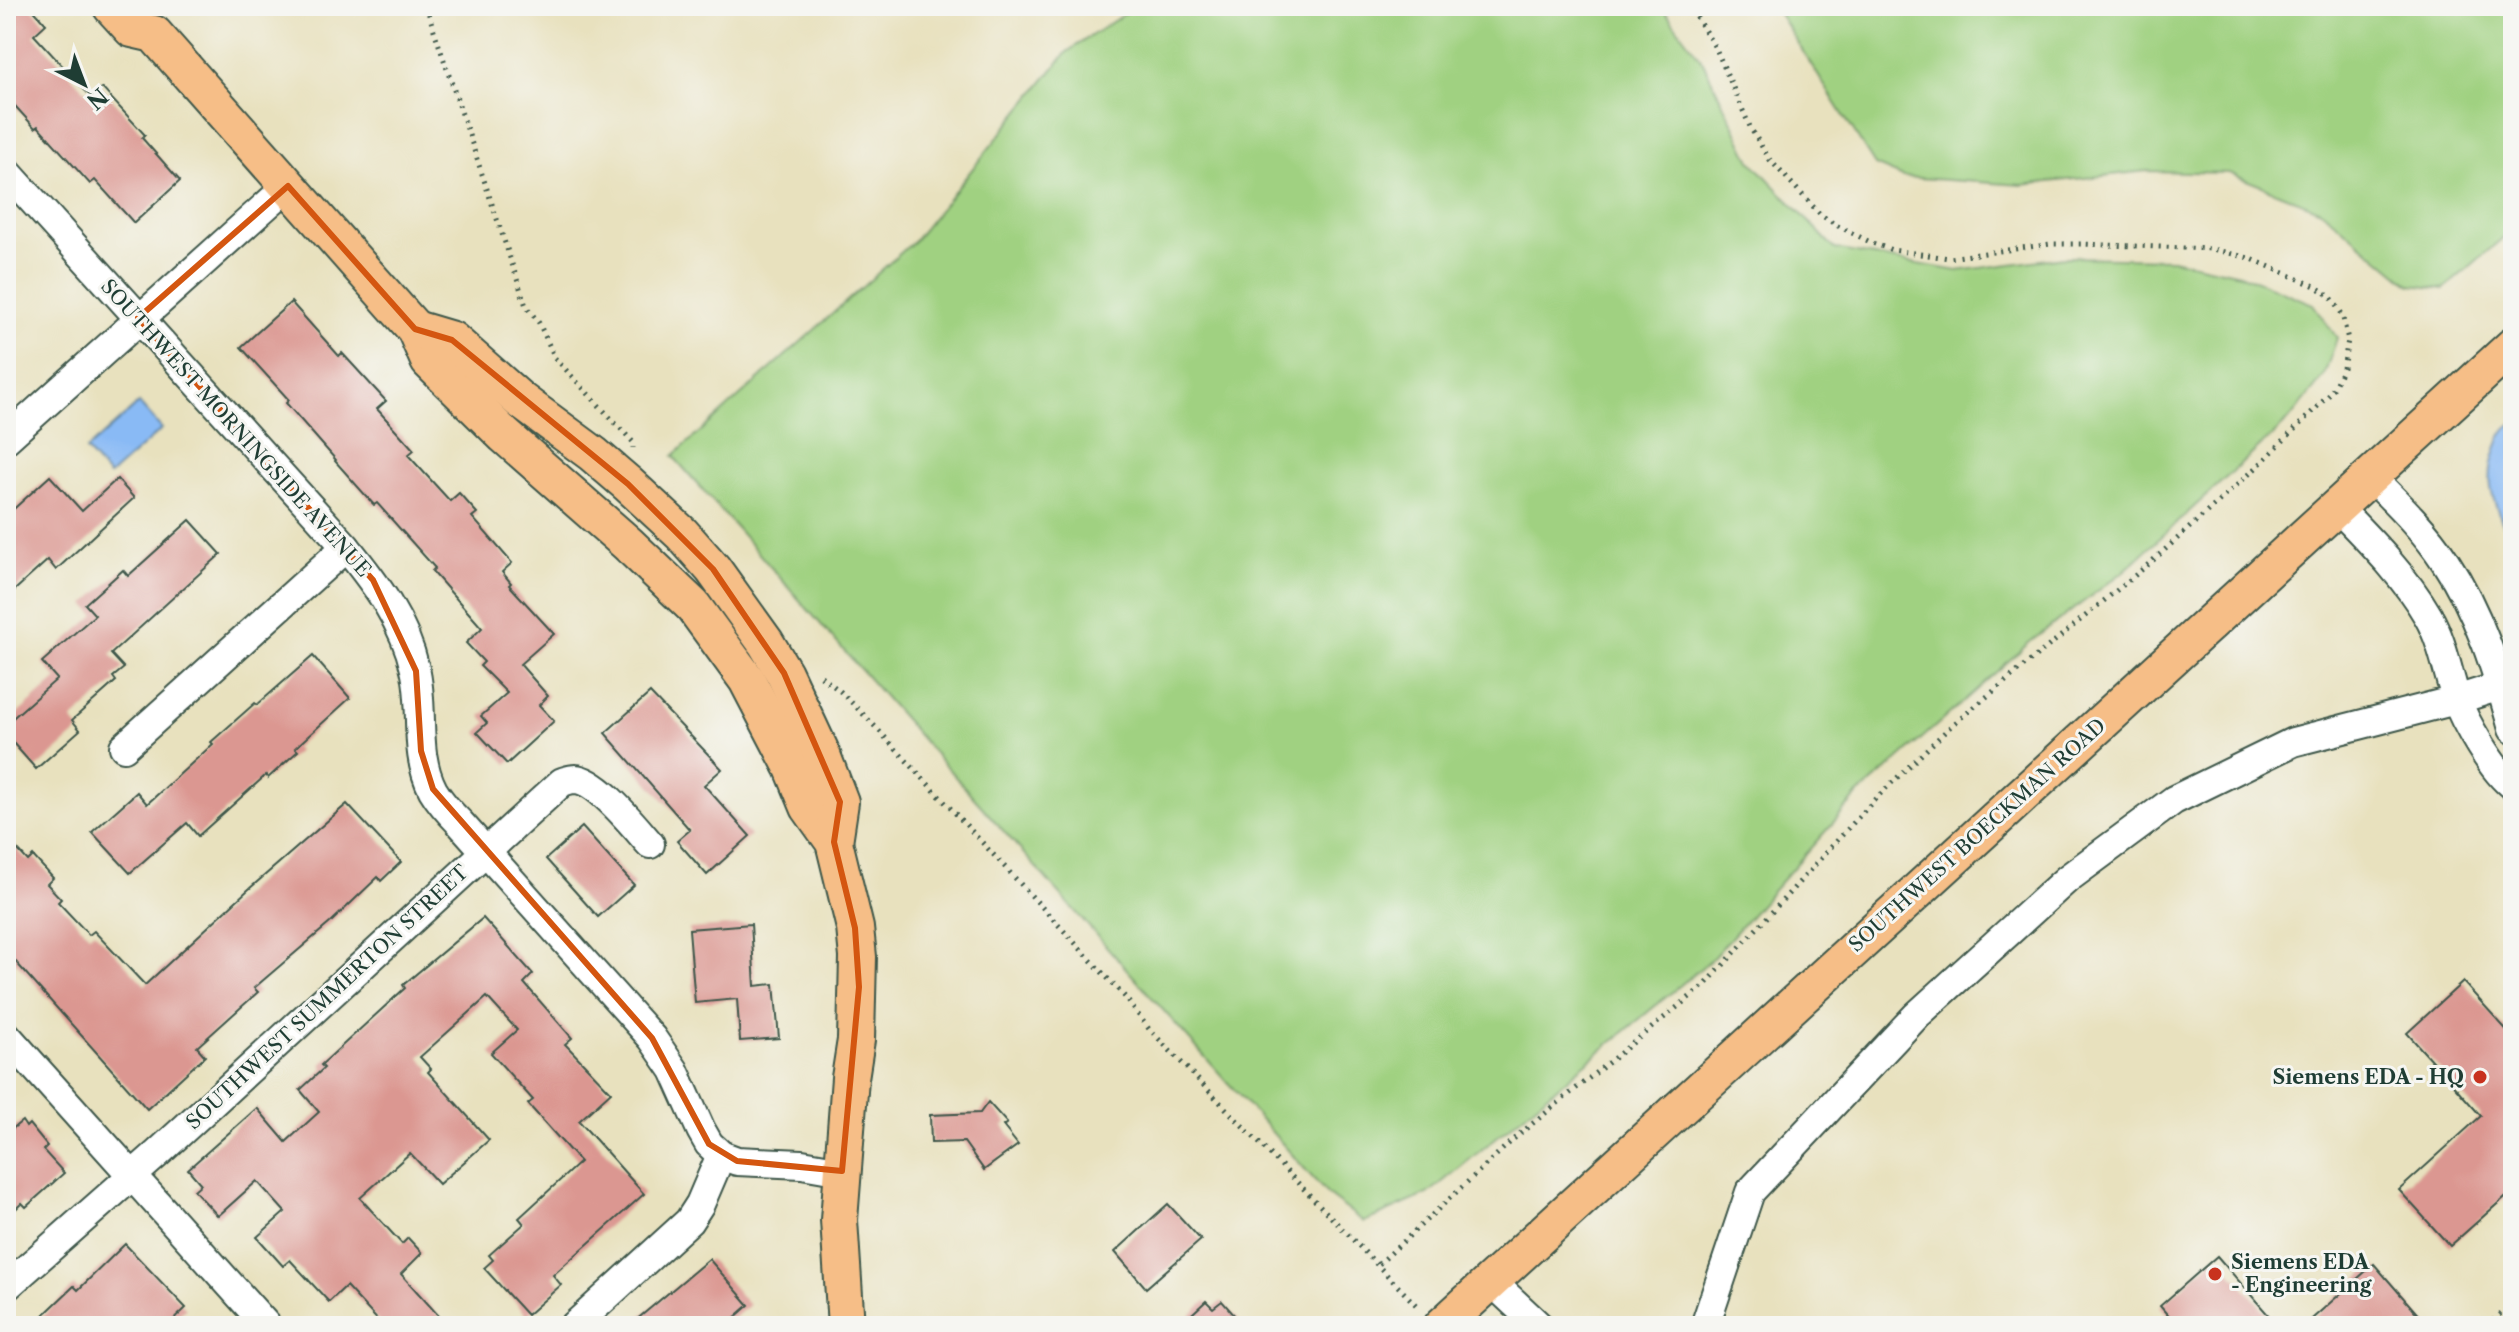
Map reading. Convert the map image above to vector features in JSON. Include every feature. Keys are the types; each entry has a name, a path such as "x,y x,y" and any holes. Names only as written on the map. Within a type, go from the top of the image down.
{"main road":[{"path":"111,6 132,29 153,20 288,186 415,329 429,361 504,435 693,606 747,680 793,768 809,807 834,842 855,928 858,957 856,1040 850,1078 839,1220 846,1326"},
{"path":"415,329 452,340 520,400 628,484 682,534 713,569 743,608 784,673 820,750 840,802 834,842"},
{"name":"SOUTHWEST BOECKMAN ROAD","path":"1435,1321 1491,1281 2513,346"}],"street":[{"name":"SOUTHWEST MORNINGSIDE AVENUE","path":"6,171 373,580 392,609 416,671 421,751 433,789 485,852 652,1038 674,1070 709,1144 721,1155"},
{"path":"6,439 288,186"},
{"path":"2371,477 2445,561 2507,684 2513,729"},
{"path":"2337,507 2384,555 2429,617 2450,670 2456,700 2492,765 2513,786"},
{"path":"124,747 346,547"},
{"path":"1705,1326 1750,1192 1916,1016 2067,879 2174,800 2293,742 2507,684"},
{"name":"SOUTHWEST SUMMERTON STREET","path":"6,1287 562,782 576,779 588,783 606,797 650,844"},
{"path":"6,1035 267,1326"},
{"path":"562,1322 595,1306 689,1221 700,1204 721,1155 737,1161 802,1164 842,1171"},
{"path":"1491,1281 1539,1326"}],"path":[{"path":"426,6 526,306 539,323 555,358 633,442 628,484"},
{"path":"1379,1264 1517,1136 1706,984 1867,808 1941,735 2150,563 2256,468 2331,393 2343,368 2348,340 2342,314 2331,297 2315,286 2249,258 2212,249 2051,244 1939,258 1872,243 1836,225 1821,215 1770,160 1751,129 1717,51 1690,6"},
{"path":"784,673 818,674 841,692 1125,997 1149,1029 1298,1186 1435,1321"},
{"path":"2487,1326 2513,1302"}],"highlighted area":[{"path":"288,186 415,329 452,340 628,484 713,569 784,673 840,802 834,842 855,928 859,987 842,1171 737,1161 709,1144 652,1038 433,789 421,751 416,671 373,580 138,318"}],"green space":[{"path":"1136,6 1661,6 1703,62 1751,161 1835,249 1957,271 2064,257 2172,259 2240,274 2313,304 2337,338 2324,376 2288,421 2123,572 2030,642 1855,798 1712,959 1428,1194 1364,1222 1328,1195 673,456 914,241 1067,52"},
{"path":"1774,6 2513,6 2513,229 2444,289 2411,285 2321,210 2229,173 2147,171 2022,185 1903,177 1875,165"}],"water":[{"path":"139,403 162,429 109,476 86,450"},
{"path":"2513,423 2513,547 2494,500 2490,476 2499,441"}],"building":[{"path":"6,6 30,6 46,24 34,35 91,97 102,88 145,135 142,138 180,181 134,223 95,180 90,184 38,126 35,128 6,96"},
{"path":"291,302 339,356 342,353 386,401 377,409 414,450 408,455 450,501 459,493 477,513 472,517 512,563 502,572 511,583 509,585 554,634 520,664 548,696 539,705 554,721 507,764 477,732 487,723 481,716 507,693 480,666 484,662 466,643 482,628 432,571 435,568 335,461 286,403 289,400 241,347"},
{"path":"50,476 82,511 117,479 134,498 56,570 48,560 6,598 6,516"},
{"path":"190,520 221,554 111,654 124,668 113,677 116,681 72,720 80,730 36,769 6,735 6,724 57,679 42,662 95,615 85,604 123,570 128,576"},
{"path":"313,656 350,698 295,748 298,751 268,778 266,775 198,836 187,823 130,873 92,832 137,792 147,804 213,744 211,742"},
{"path":"650,693 722,769 704,785 750,836 707,875 677,841 690,830 605,733"},
{"path":"347,804 401,862 381,881 378,877 254,988 258,992 197,1047 205,1056 147,1109 6,951 6,837 28,861 33,856 53,878 47,884 61,899 58,902 89,935 94,931 145,985"},
{"path":"582,827 634,885 598,917 546,859"},
{"path":"483,918 533,974 524,983 572,1038 565,1044 611,1092 579,1121 644,1194 553,1275 561,1285 527,1315 484,1268 493,1260 489,1255 524,1224 519,1218 580,1162 528,1104 533,1100 491,1053 517,1030 487,997 420,1057 431,1069 428,1072 489,1140 439,1184 410,1153 360,1198 402,1244 408,1238 422,1253 401,1274 448,1326 383,1326 346,1286 329,1302 290,1260 283,1266 257,1237 285,1212 257,1181 218,1216 194,1190 201,1184 188,1169 257,1108 286,1142 319,1112 300,1090 324,1068 321,1065 405,988 403,985"},
{"path":"751,924 755,986 774,984 779,1038 740,1041 737,999 695,1003 689,929"},
{"name":"Siemens EDA - HQ","path":"2463,982 2513,1037 2513,1190 2450,1246 2399,1190 2481,1116 2407,1033"},
{"path":"988,1102 1007,1123 1003,1126 1018,1145 984,1170 964,1142 931,1143 930,1115 980,1113"},
{"path":"22,1121 26,1127 29,1124 47,1146 43,1150 64,1173 26,1207 22,1203 6,1218 6,1134"},
{"path":"1168,1204 1201,1240 1146,1288 1115,1252"},
{"path":"125,1244 186,1308 167,1326 32,1326 74,1286 78,1290"},
{"name":"Siemens EDA - Engineering","path":"2217,1256 2278,1326 2177,1326 2160,1306"},
{"path":"709,1259 749,1305 725,1326 629,1326"},
{"name":"Siemens EDA - Engineering","path":"2374,1264 2428,1326 2304,1326"},
{"path":"1206,1301 1213,1308 1222,1301 1244,1326 1179,1326"}],"place":[{"name":"Siemens EDA - HQ","path":"2480,1077"},
{"name":"Siemens EDA - Engineering","path":"2215,1274"}]}
